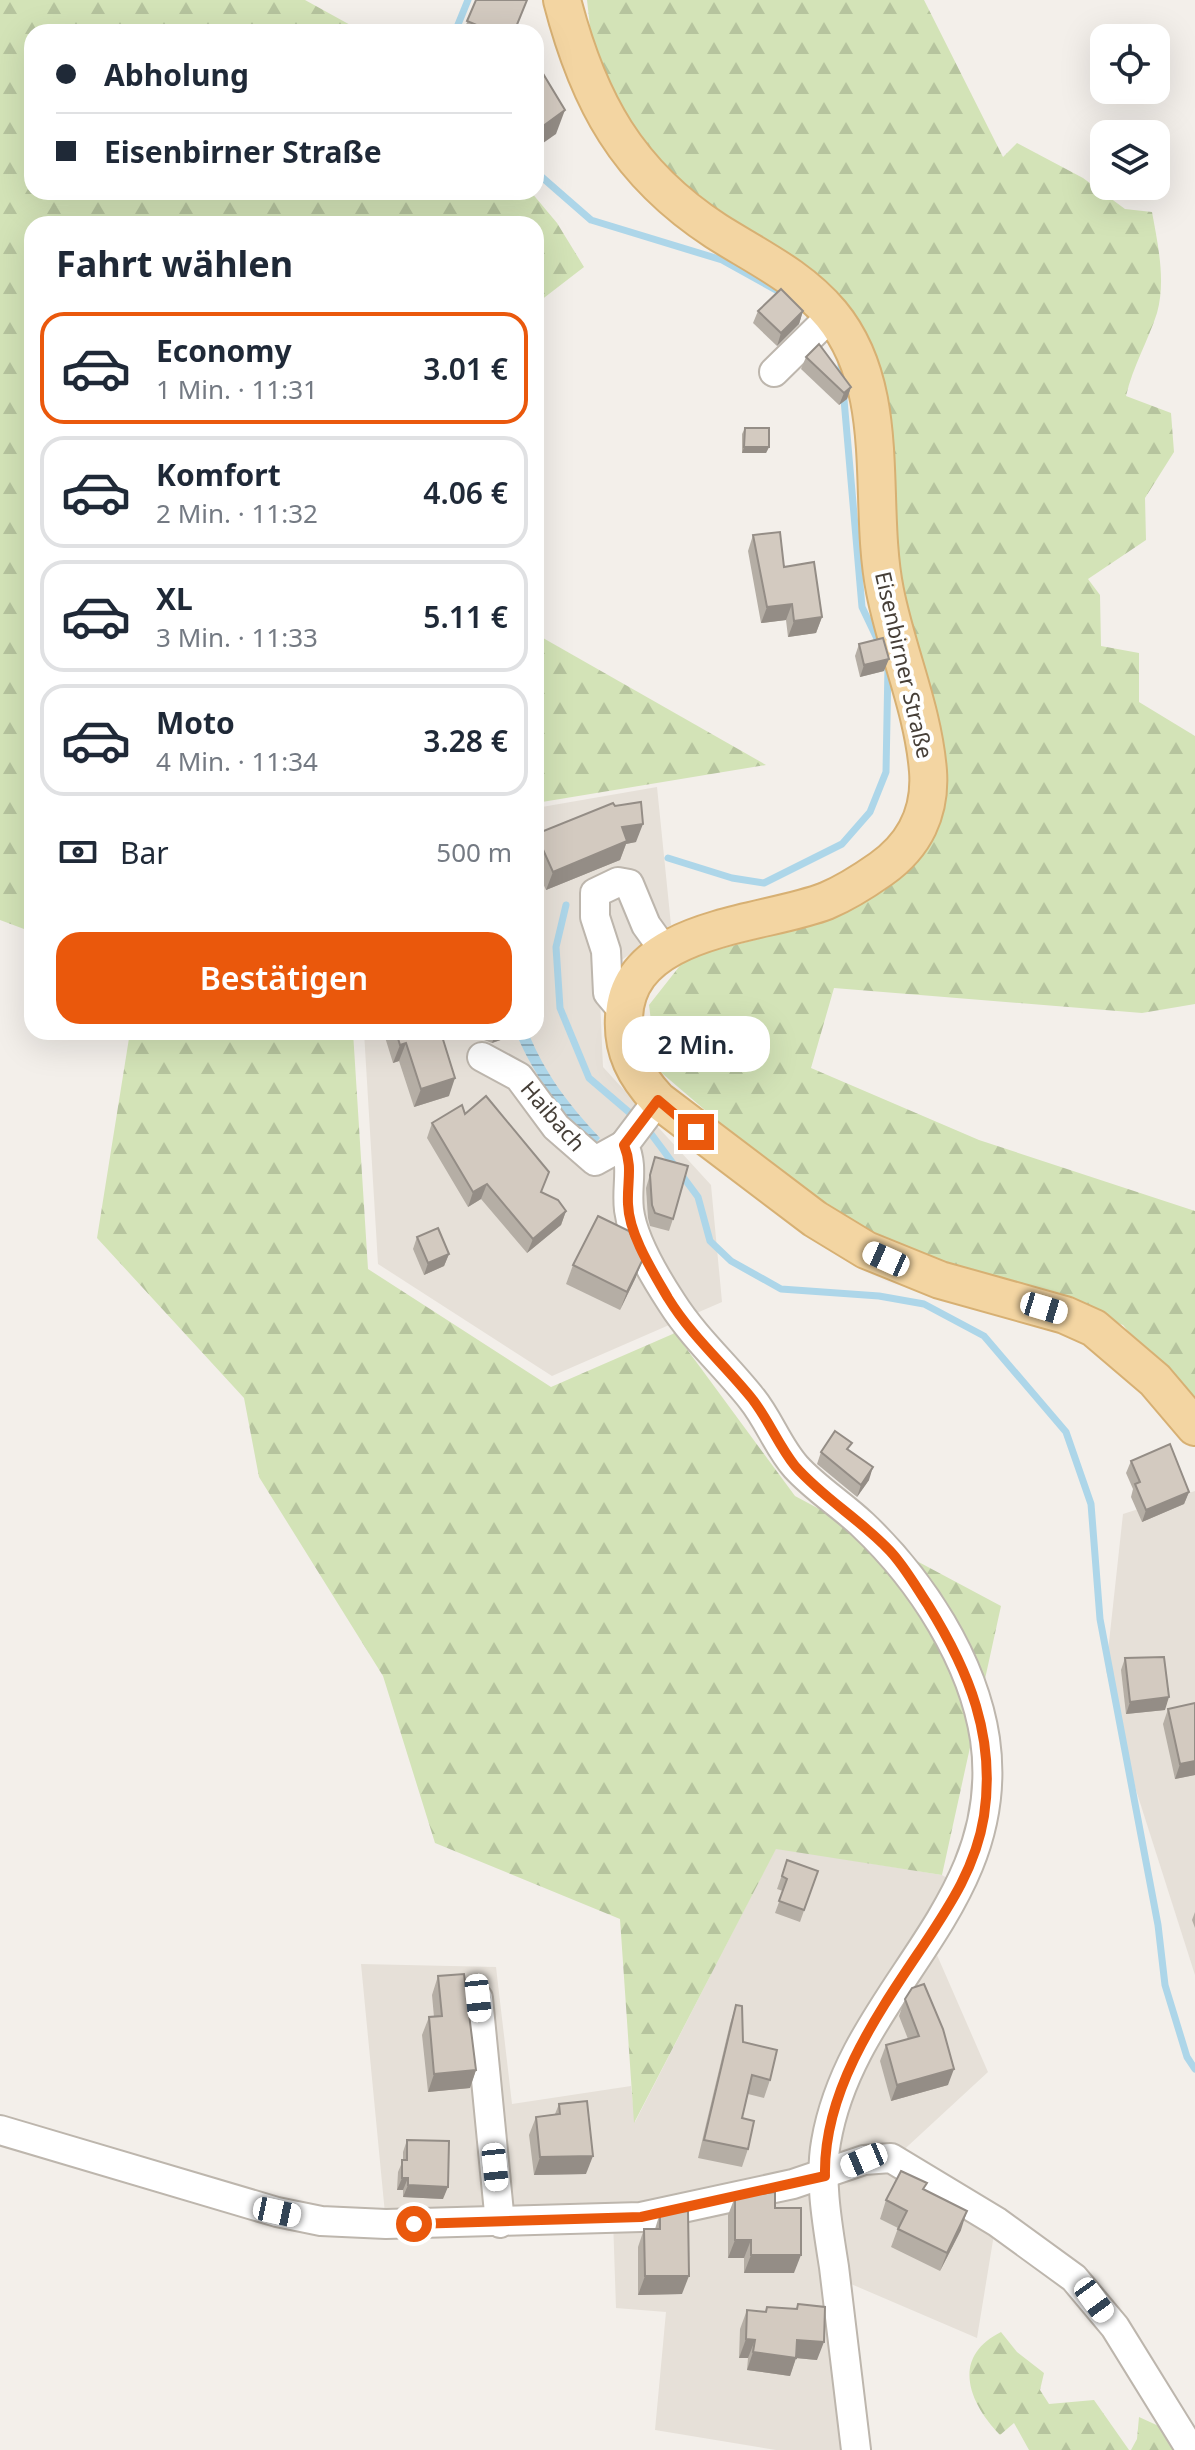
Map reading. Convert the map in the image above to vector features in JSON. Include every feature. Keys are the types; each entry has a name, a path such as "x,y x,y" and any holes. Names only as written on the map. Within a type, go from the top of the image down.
{"main road":[{"name":"Eisenbirner Straße","path":"562,0 584,76 603,116 649,177 677,203 806,287 847,336 866,384 871,415 877,543 885,593 926,754 929,787 923,820 912,840 895,859 827,900 686,939 655,938 624,1012 628,1056 639,1079 639,1124 866,1250 940,1280 1065,1315 1094,1328 1155,1380 1195,1427"}],"street":[{"path":"774,372 832,315"},
{"path":"606,951 655,938 629,884 618,882 600,887 592,900 606,951 608,993 624,1012"},
{"name":"Haibach","path":"482,1057 519,1077 556,1127 595,1161 639,1124"},
{"path":"639,1124 631,1162 631,1220 668,1298 702,1346 752,1399 796,1467 866,1528 908,1574 961,1661 980,1712 987,1768 987,1798 977,1849 957,1894 896,1986 856,2055 825,2143 825,2176 856,2450"},
{"path":"478,1998 500,2223"},
{"path":"0,2130 277,2212 321,2221 500,2223 641,2217 825,2176 864,2160 891,2158 906,2164 1047,2256 1074,2278 1101,2309 1191,2450"}],"shaded area":[{"path":"657,787 671,925 599,976 603,1067 711,1185 722,1302 552,1376 378,1264 364,1040 544,1040 544,807"},
{"path":"1195,1491 1195,1975 1136,1790 1106,1670 1123,1514"},
{"path":"776,1848 942,1875 960,1886 930,1939 988,2072 896,2157 997,2216 977,2338 837,2278 855,2450 776,2450 655,2430 666,2312 616,2308 613,2219 386,2224 361,1964 496,1967 512,2104 631,2086 635,2122"}],"green space":[{"path":"0,0 305,0 348,24 24,24 24,200 538,200 557,223 584,267 544,298 544,216 24,216 24,929 0,920"},
{"path":"587,0 924,0 1003,157 1017,143 1090,183 1090,200 1113,200 1125,209 1152,212 1160,263 1160,301 1126,396 1171,413 1174,452 1145,498 1146,540 1088,579 1100,595 1101,646 1139,653 1139,702 1195,736 1195,1004 1142,1013 834,988 811,1068 979,1140 1195,1211 1195,1409 1123,1325 1020,1288 887,1249 789,1182 657,1069 649,1005 686,958 793,930 878,886 929,837 896,615 868,350 656,167 594,62"},
{"path":"544,639 766,765 544,802"},
{"path":"129,1040 354,1040 368,1269 551,1387 675,1333 795,1496 1001,1606 942,1875 776,1849 634,2123 620,1919 435,1843 383,1676 259,1477 244,1398 97,1238"},
{"path":"1001,2332 1017,2352 1044,2373 1040,2390 1049,2404 1094,2400 1129,2450 1029,2450 1014,2423 1000,2435 973,2394 970,2367 975,2354 985,2342"},
{"path":"1139,2417 1174,2433 1190,2450 1131,2450 1137,2439"}],"water":[{"path":"519,1040 532,1040 559,1088 600,1138 596,1143 574,1125 562,1110"}],"building":[{"path":"476,0 527,0 517,24 474,24 467,21"},
{"path":"544,75 565,110 544,125"},
{"path":"781,289 803,311 781,333 758,311"},
{"path":"819,344 851,387 844,393 806,357"},
{"path":"745,428 769,428 769,447 744,447"},
{"path":"780,532 784,567 814,562 822,617 794,621 792,604 767,607 753,535"},
{"path":"883,638 889,659 864,665 859,644"},
{"path":"641,802 643,824 622,827 627,841 553,872 544,852 544,831 613,803 615,806"},
{"path":"398,1040 443,1040 455,1078 421,1089 406,1043 400,1045"},
{"path":"486,1096 549,1172 541,1192 558,1200 566,1211 533,1239 487,1184 473,1192 432,1123 462,1105 465,1114"},
{"path":"655,1157 688,1166 673,1219 655,1213 652,1205 650,1175"},
{"path":"598,1216 629,1231 643,1259 627,1292 573,1265"},
{"path":"438,1228 449,1254 428,1263 417,1237"},
{"path":"835,1431 852,1443 847,1449 873,1467 861,1485 821,1452"},
{"path":"1170,1444 1189,1492 1146,1510 1135,1484 1140,1482 1131,1461"},
{"path":"1164,1657 1169,1697 1130,1702 1125,1658"},
{"path":"1195,1703 1195,1761 1180,1764 1168,1709"},
{"path":"787,1860 818,1871 804,1910 779,1901 787,1879 782,1876"},
{"path":"464,1974 476,2070 434,2074 429,2017 442,2016 438,1976"},
{"path":"924,1984 943,2029 954,2069 897,2085 886,2045 919,2036 905,1999 912,1988"},
{"path":"736,2005 742,2006 743,2042 777,2050 770,2080 752,2075 742,2118 754,2121 748,2149 704,2140"},
{"path":"587,2101 593,2156 540,2157 536,2117 560,2114 559,2104"},
{"path":"407,2140 449,2141 448,2187 408,2185 408,2178 402,2178 402,2160 407,2160"},
{"path":"901,2171 927,2183 923,2189 967,2211 947,2253 898,2229 907,2211 886,2200"},
{"path":"775,2192 775,2208 801,2208 801,2255 751,2255 751,2240 735,2240 735,2197"},
{"path":"688,2211 689,2276 645,2276 644,2229 660,2229 660,2213"},
{"path":"798,2304 825,2307 824,2342 797,2340 796,2358 753,2352 755,2340 746,2339 747,2310 766,2312 767,2307 797,2309"}],"waterway":[{"path":"458,24 468,0"},
{"path":"544,179 591,220 722,260 785,295"},
{"path":"841,365 862,607 881,647"},
{"path":"668,858 732,878 764,883 842,844 870,812 886,772 888,666"},
{"path":"566,905 556,947 560,1008 589,1078 637,1119"},
{"path":"646,1127 698,1197 710,1241 731,1261 781,1289 879,1296 924,1304 984,1336 1066,1432 1091,1504 1100,1619 1158,1925 1165,1985 1187,2057 1195,2069"}],"route":[{"path":"414,2224 641,2217 825,2176 825,2143 856,2055 896,1986 957,1894 977,1849 987,1798 985,1742 980,1712 961,1661 908,1574 890,1551 847,1509 796,1467 752,1399 702,1346 668,1298 636,1234 628,1204 631,1162 624,1145 658,1100 696,1132"}]}
